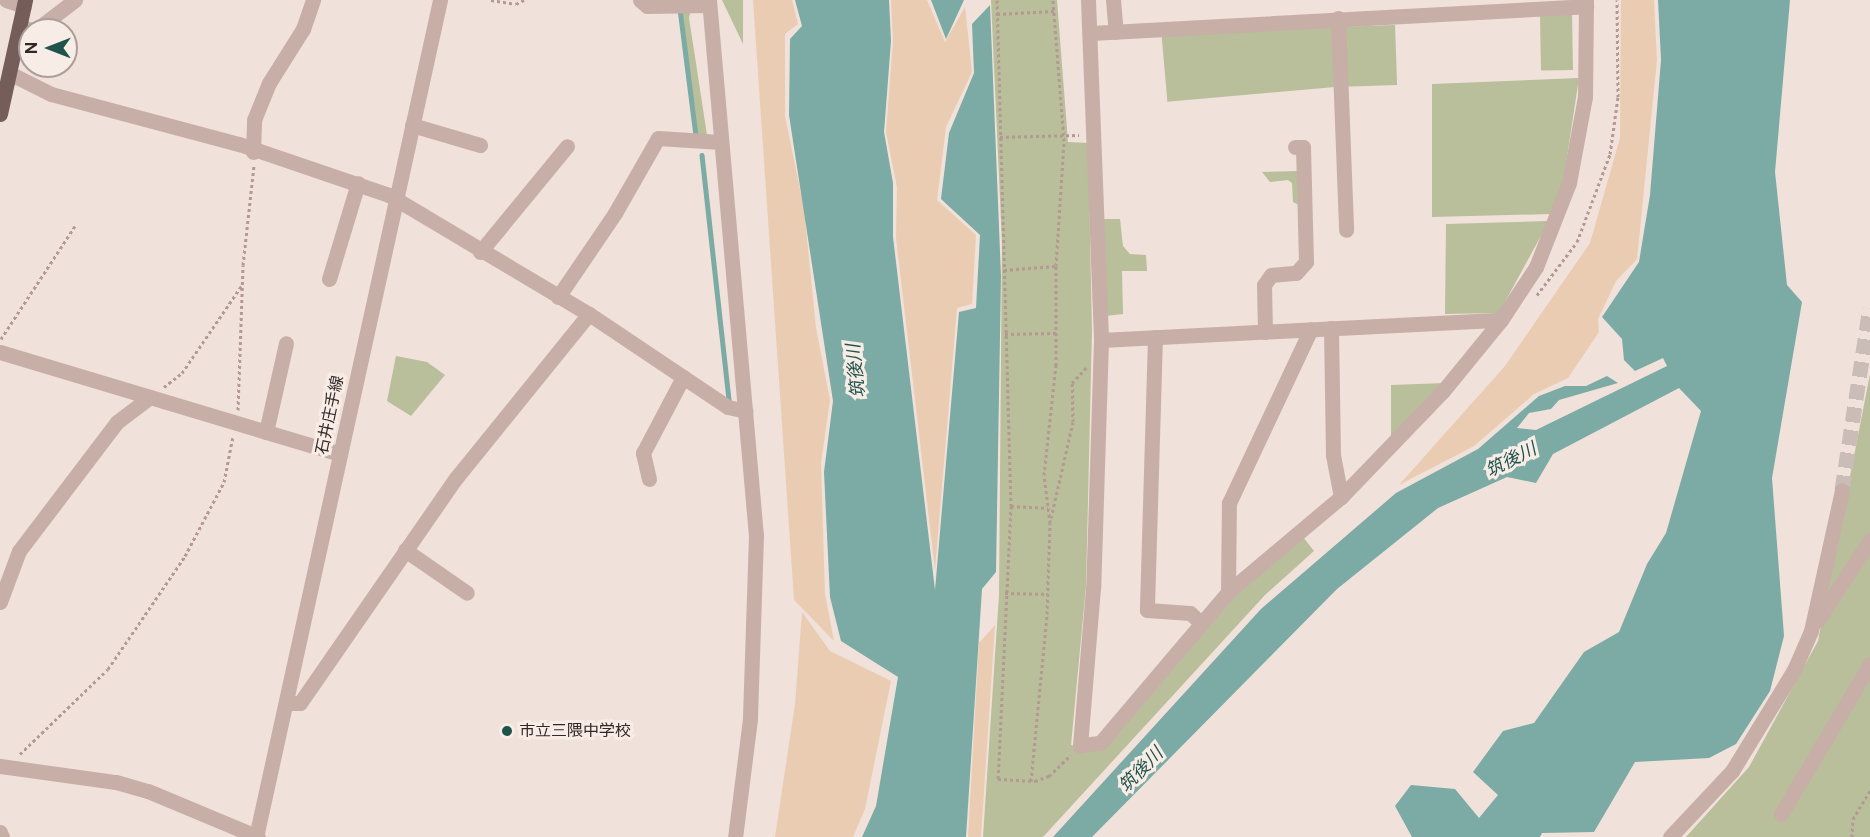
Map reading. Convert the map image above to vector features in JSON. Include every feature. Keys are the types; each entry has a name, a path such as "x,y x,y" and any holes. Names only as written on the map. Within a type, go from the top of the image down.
{"main road":[{"path":"21,18 24,3"},
{"path":"0,114 18,32"}],"street":[{"path":"6,0 24,3"},
{"path":"51,18 75,0"},
{"path":"253,152 254,120 268,83 303,29 313,0"},
{"name":"石井庄手線","path":"257,837 440,0"},
{"path":"640,0 647,6 709,2 756,536 750,719 735,837"},
{"path":"1088,0 1101,346 1093,588 1080,745 1100,743 1228,592 1341,497 1443,391 1501,320 1536,267 1569,183 1585,97 1586,3 1091,33"},
{"path":"1113,0 1116,32"},
{"path":"1379,0 1380,16"},
{"path":"1338,18 1346,230"},
{"path":"9,74 51,94 239,144 253,152 358,183 395,200 589,314 728,407 746,411"},
{"path":"412,125 480,145"},
{"path":"558,297 615,213 658,138 721,142"},
{"path":"480,252 567,146"},
{"path":"1265,332 1264,285 1271,275 1296,273 1306,262 1303,147 1295,147"},
{"path":"329,279 358,183"},
{"path":"288,703 300,703 456,478 589,314"},
{"path":"1101,346 1155,338 1501,320"},
{"path":"1331,328 1333,455 1341,497"},
{"path":"1228,592 1229,502 1311,330"},
{"path":"1155,338 1147,610 1190,613 1201,623"},
{"path":"266,432 286,343"},
{"path":"0,352 237,418 266,432 340,454"},
{"path":"649,479 643,453 683,377"},
{"path":"0,602 19,551 117,422 154,394"},
{"path":"1811,631 1842,490"},
{"path":"1670,837 1732,771 1794,670 1811,631 1870,540"},
{"path":"405,550 467,593"},
{"path":"1781,814 1870,664"},
{"path":"5,766 116,782 148,791 257,837"},
{"path":"0,832 2,837"}],"path":[{"path":"490,0 516,4 524,0"},
{"path":"997,0 1011,506 1005,593 998,778 1031,781 1049,776 1080,745"},
{"path":"1031,781 1048,594 1050,523 1044,475 1056,333 1056,266 1064,136 1053,0"},
{"path":"997,14 1054,11"},
{"path":"1000,137 1064,136"},
{"path":"5,766 108,669 185,556 224,482 237,418 243,284 253,152"},
{"path":"0,340 75,226"},
{"path":"1004,270 1056,266"},
{"path":"154,394 182,372 243,284"},
{"path":"1005,334 1056,333"},
{"path":"1050,523 1073,422 1072,383 1101,346"},
{"path":"1011,506 1048,508"},
{"path":"1005,593 1048,594"},
{"path":"1852,837 1853,819 1870,791"}],"green space":[{"path":"722,0 743,0 743,44"},
{"path":"991,0 1057,0 1068,142 1088,143 1092,330 1086,586 1071,745 1099,750 1236,593 1303,537 1314,551 1265,595 1043,837 983,837 999,595 1002,243"},
{"path":"691,9 689,18 707,135 697,136 681,15 682,10"},
{"path":"1572,14 1573,70 1541,71 1540,15"},
{"path":"1332,21 1338,87 1167,102 1162,36"},
{"path":"1395,25 1397,85 1343,87 1341,27"},
{"path":"1579,78 1563,183 1550,214 1432,217 1432,84"},
{"path":"1298,171 1299,205 1293,202 1292,183 1288,180 1270,182 1262,172"},
{"path":"1100,219 1120,219 1123,246 1130,254 1146,255 1147,271 1122,271 1123,314 1105,316"},
{"path":"1549,221 1499,313 1445,314 1446,224"},
{"path":"396,356 427,362 445,375 411,416 387,401"},
{"path":"1870,374 1870,837 1686,837 1749,767 1818,641"},
{"path":"1445,383 1391,436 1391,385"}],"sand":[{"path":"753,0 792,0 798,24 785,34 785,116 804,209 816,328 830,400 821,463 825,594 834,641 794,600"},
{"path":"891,0 927,0 945,42 965,7 972,72 946,127 937,200 976,235 972,304 957,308 935,570 896,238 897,187 886,132 893,41"},
{"path":"1621,0 1654,0 1657,60 1637,259 1616,281 1598,319 1599,332 1568,378 1534,394 1474,446 1399,485 1505,366 1590,243 1620,138"},
{"path":"802,612 830,651 891,681 865,809 853,837 775,837 795,704"},
{"path":"995,625 981,837 968,837 979,643"}],"water":[{"name":"筑後川","path":"795,0 889,0 891,41 884,132 893,183 893,237 935,590 959,312 976,308 980,235 941,199 949,133 974,73 972,24 990,5 1001,276 996,572 982,589 966,837 862,837 876,806 898,677 841,641 830,597 824,472 833,401 789,115 790,39 802,26"},
{"path":"931,0 964,0 946,39"},
{"name":"筑後川","path":"1658,0 1790,0 1775,172 1787,285 1802,302 1772,478 1784,636 1770,691 1736,744 1709,758 1635,762 1594,832 1542,833 1540,837 1412,837 1395,806 1411,785 1455,789 1479,818 1498,795 1473,772 1503,731 1534,723 1584,652 1619,632 1647,564 1666,533 1701,411 1679,388 1553,454 1536,483 1507,477 1438,508 1337,589 1092,837 1053,837 1261,609 1396,493 1478,449 1539,396 1565,386 1586,386 1607,376 1618,383 1559,400 1551,409 1529,413 1517,428 1536,430 1667,366 1663,358 1635,371 1624,360 1622,339 1602,317 1639,262 1650,195 1661,60"}],"waterway":[{"path":"680,9 696,135"},
{"path":"702,155 729,400"}],"tunnel":[{"path":"1842,490 1870,308"}],"place":[{"name":"市立三隈中学校","path":"507,731"}]}
